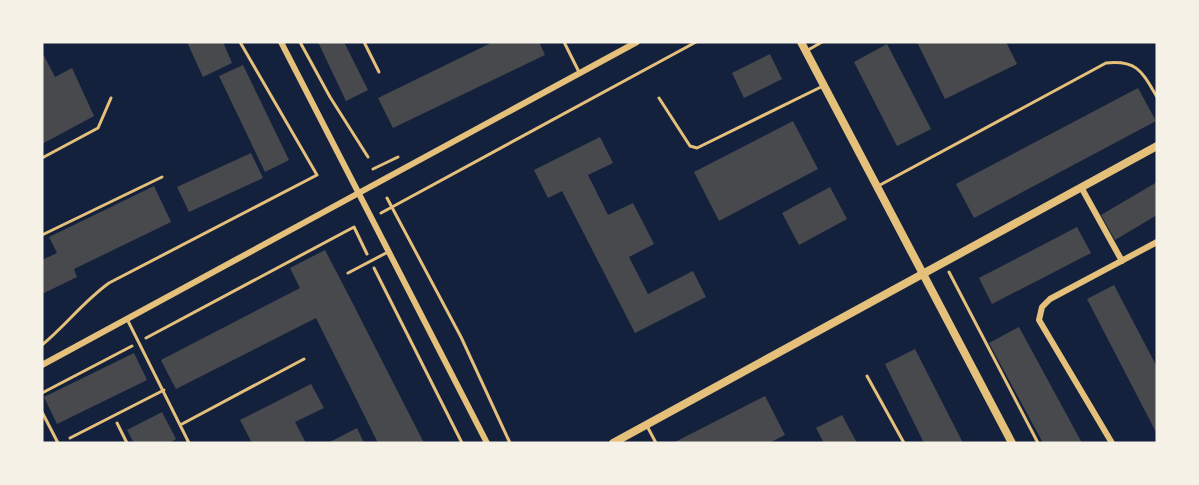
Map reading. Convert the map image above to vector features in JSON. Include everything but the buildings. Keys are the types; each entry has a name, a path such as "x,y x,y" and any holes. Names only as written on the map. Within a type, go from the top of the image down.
{"street":[{"path":"281,42 487,443"},
{"path":"42,365 361,194 637,42"},
{"path":"801,42 1012,443"},
{"path":"613,443 1157,146"},
{"path":"1081,187 1122,261"},
{"path":"1112,443 1039,320 1042,307 1050,299 1157,242"}],"lane":[{"path":"364,42 378,72"},
{"path":"564,42 580,73"},
{"path":"806,51 822,42"},
{"path":"878,186 1106,63 1123,62 1140,69 1157,97"},
{"path":"659,98 690,146 697,148 824,85"},
{"path":"42,158 98,129 111,98"},
{"path":"42,235 162,177"},
{"path":"348,273 390,251"},
{"path":"127,319 182,424 189,443"},
{"path":"182,424 304,359"},
{"path":"867,376 904,443"},
{"path":"70,438 164,390"},
{"path":"42,412 58,443"},
{"path":"647,424 656,443"}],"path":[{"path":"42,345 63,328 88,298 109,283 317,175 240,42"},
{"path":"300,42 330,97 368,157"},
{"path":"377,215 696,42"},
{"path":"387,198 461,337 510,443"},
{"path":"42,393 354,227 462,443"},
{"path":"944,262 1038,443"},
{"path":"113,416 127,443"}]}
